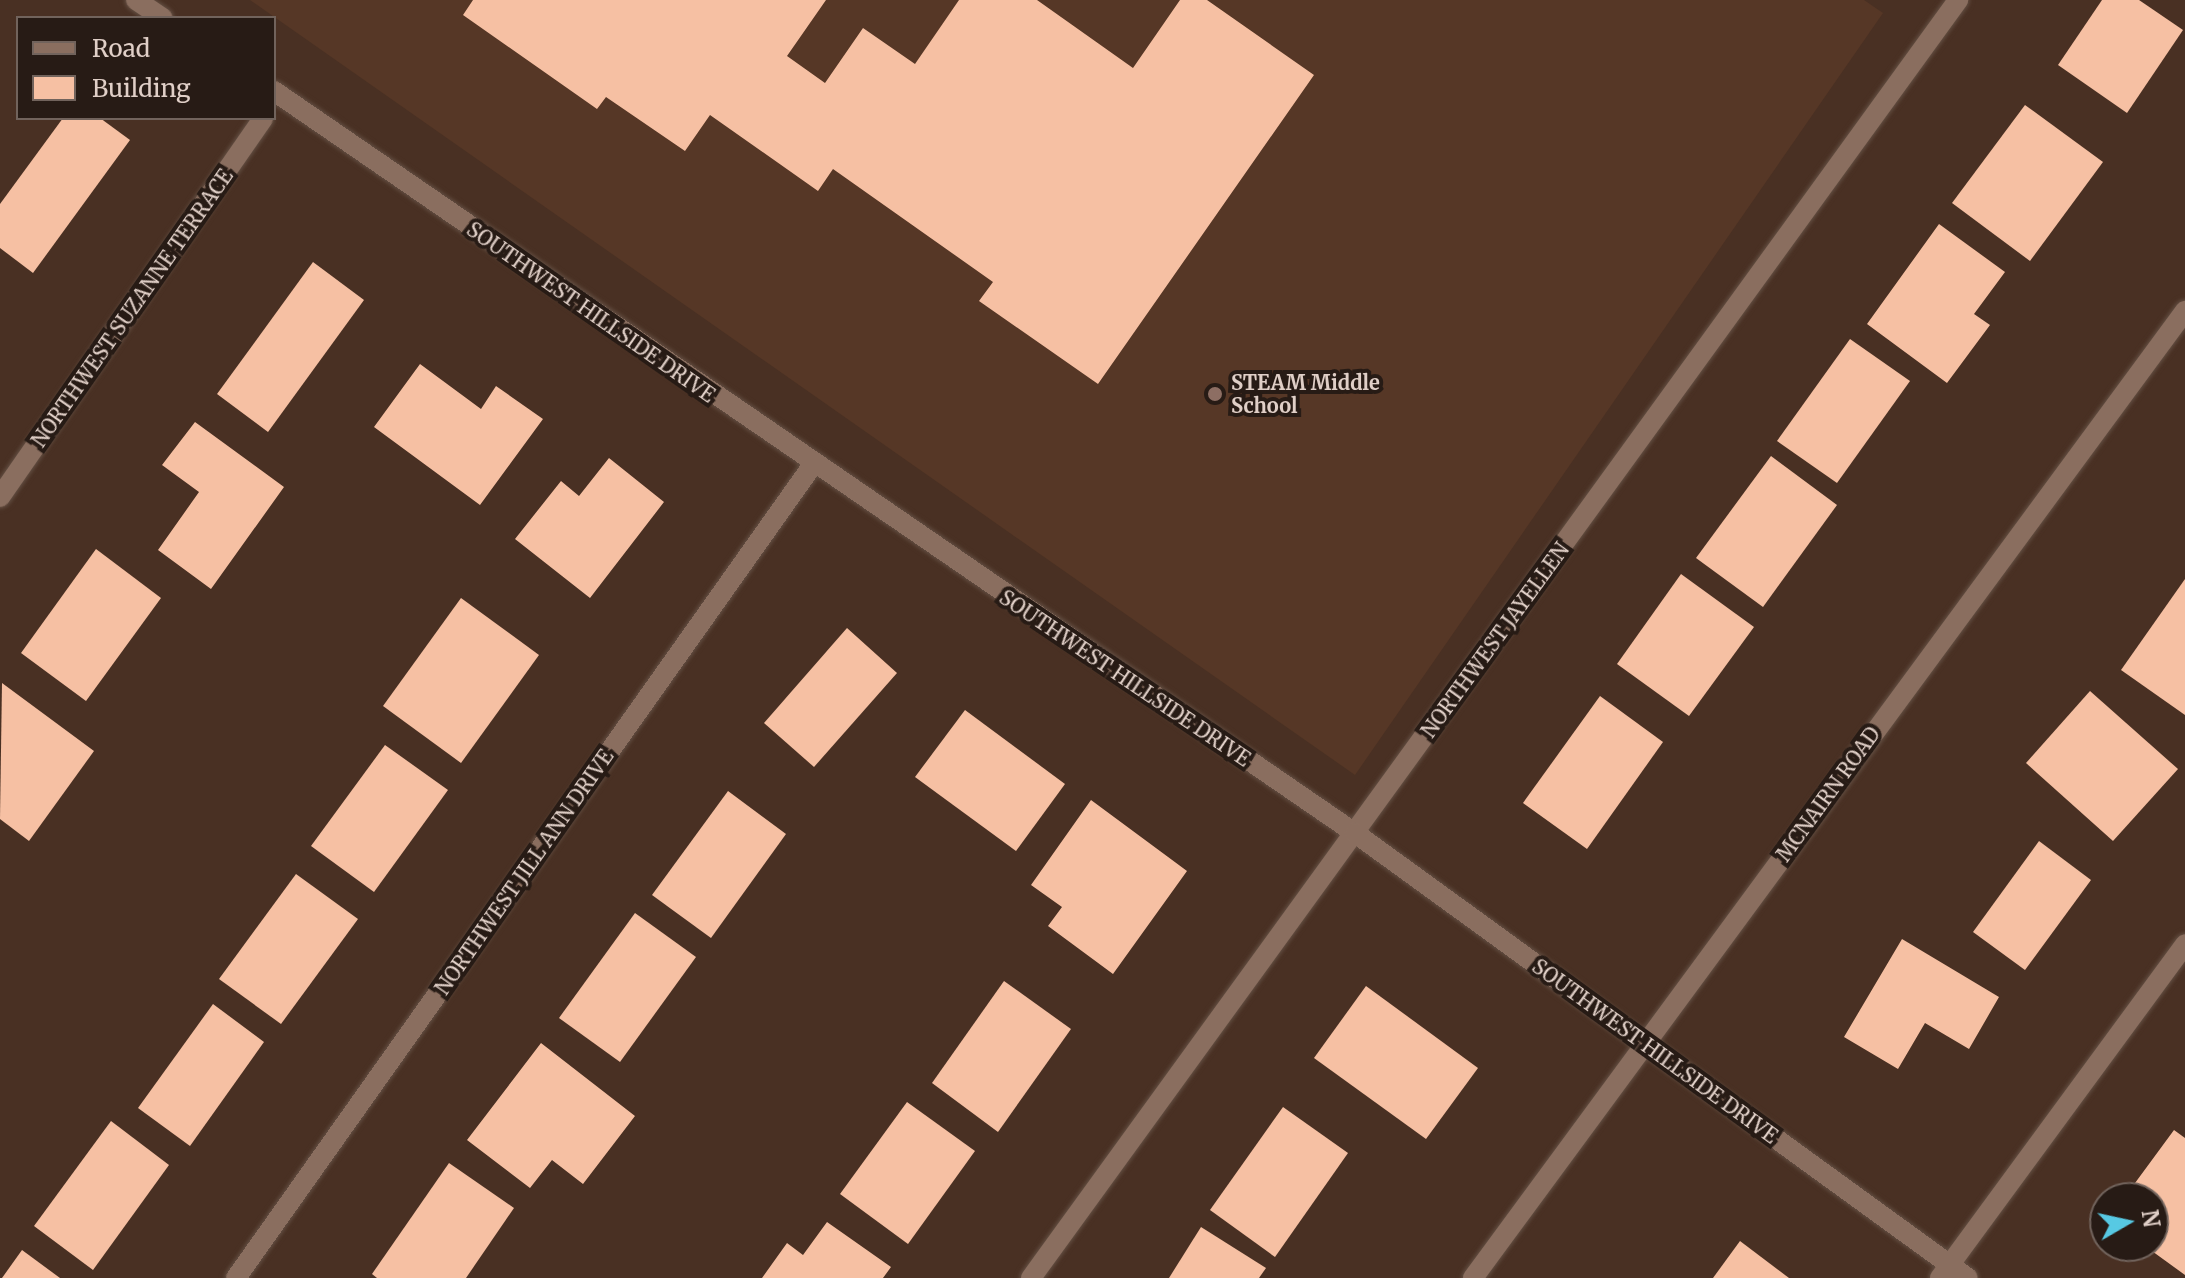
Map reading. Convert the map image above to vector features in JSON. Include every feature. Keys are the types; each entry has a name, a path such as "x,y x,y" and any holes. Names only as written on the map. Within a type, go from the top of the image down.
{"street":[{"path":"136,0 160,16"},
{"name":"NORTHWEST JAYELLEN","path":"1031,1278 1958,0"},
{"name":"SOUTHWEST HILLSIDE DRIVE","path":"276,96 812,466 1355,833 1645,1043 1944,1272 1968,1278"},
{"name":"NORTHWEST SUZANNE TERRACE","path":"0,497 262,120"},
{"name":"MCNAIRN ROAD","path":"1473,1278 2185,311"},
{"name":"NORTHWEST JILL ANN DRIVE","path":"236,1278 812,466"},
{"path":"1944,1272 2185,944"}],"shaded area":[{"name":"STEAM Middle School","path":"250,0 1864,0 1883,13 1355,775"}],"building":[{"path":"473,0 826,0 787,56 825,83 863,28 915,64 959,0 1037,0 1133,68 1180,0 1207,0 1314,75 1098,384 979,301 993,282 833,169 818,191 710,115 685,151 606,97 597,109 463,15"},
{"path":"2102,0 2139,0 2183,30 2127,113 2058,65"},
{"path":"2025,105 2103,162 2030,261 1952,203"},
{"path":"62,120 103,120 130,140 33,273 0,248 0,204"},
{"path":"1939,224 2005,272 1974,314 1990,325 1947,383 1867,324"},
{"path":"313,262 364,300 268,432 217,394"},
{"path":"1850,339 1910,381 1837,483 1777,441"},
{"path":"420,364 481,409 496,386 543,419 480,505 374,427"},
{"path":"195,422 284,487 211,589 158,550 199,492 162,465"},
{"path":"1771,456 1837,505 1763,607 1696,558"},
{"path":"609,458 664,502 590,598 515,539 561,481 579,496"},
{"path":"96,549 161,598 86,701 21,653"},
{"path":"1681,574 1754,627 1689,716 1617,664"},
{"path":"2185,579 2185,715 2121,670"},
{"path":"461,598 539,655 461,763 383,706"},
{"path":"847,628 897,673 814,767 764,723"},
{"path":"2,683 94,751 29,841 0,819"},
{"path":"2090,691 2178,769 2113,841 2026,763"},
{"path":"1600,696 1663,742 1587,849 1523,803"},
{"path":"965,710 1065,784 1016,851 915,777"},
{"path":"385,745 448,790 374,892 311,846"},
{"path":"728,791 786,834 711,938 652,895"},
{"path":"1091,800 1187,871 1113,974 1048,926 1062,907 1031,885"},
{"path":"2039,841 2091,880 2025,970 1973,932"},
{"path":"296,874 358,919 281,1024 219,979"},
{"path":"635,913 696,957 620,1062 559,1018"},
{"path":"1902,939 1999,997 1969,1049 1925,1023 1898,1069 1844,1037"},
{"path":"1004,981 1071,1029 998,1132 932,1083"},
{"path":"1366,986 1478,1068 1426,1139 1314,1058"},
{"path":"213,1004 264,1042 190,1146 138,1108"},
{"path":"541,1043 635,1116 583,1184 552,1160 530,1188 467,1140"},
{"path":"907,1102 975,1151 908,1244 840,1194"},
{"path":"1283,1107 1348,1153 1275,1257 1210,1210"},
{"path":"111,1121 169,1165 93,1270 34,1226"},
{"path":"2174,1130 2185,1138 2185,1275 2167,1262 2169,1182 2136,1182"},
{"path":"449,1163 514,1208 466,1278 377,1278 372,1274"},
{"path":"827,1222 891,1267 883,1278 762,1278 787,1243 803,1255"},
{"path":"1201,1227 1266,1268 1259,1278 1169,1278"},
{"path":"1740,1241 1789,1278 1713,1278"},
{"path":"22,1250 60,1278 2,1278"}],"place":[{"name":"STEAM Middle School","path":"1215,394"}]}
